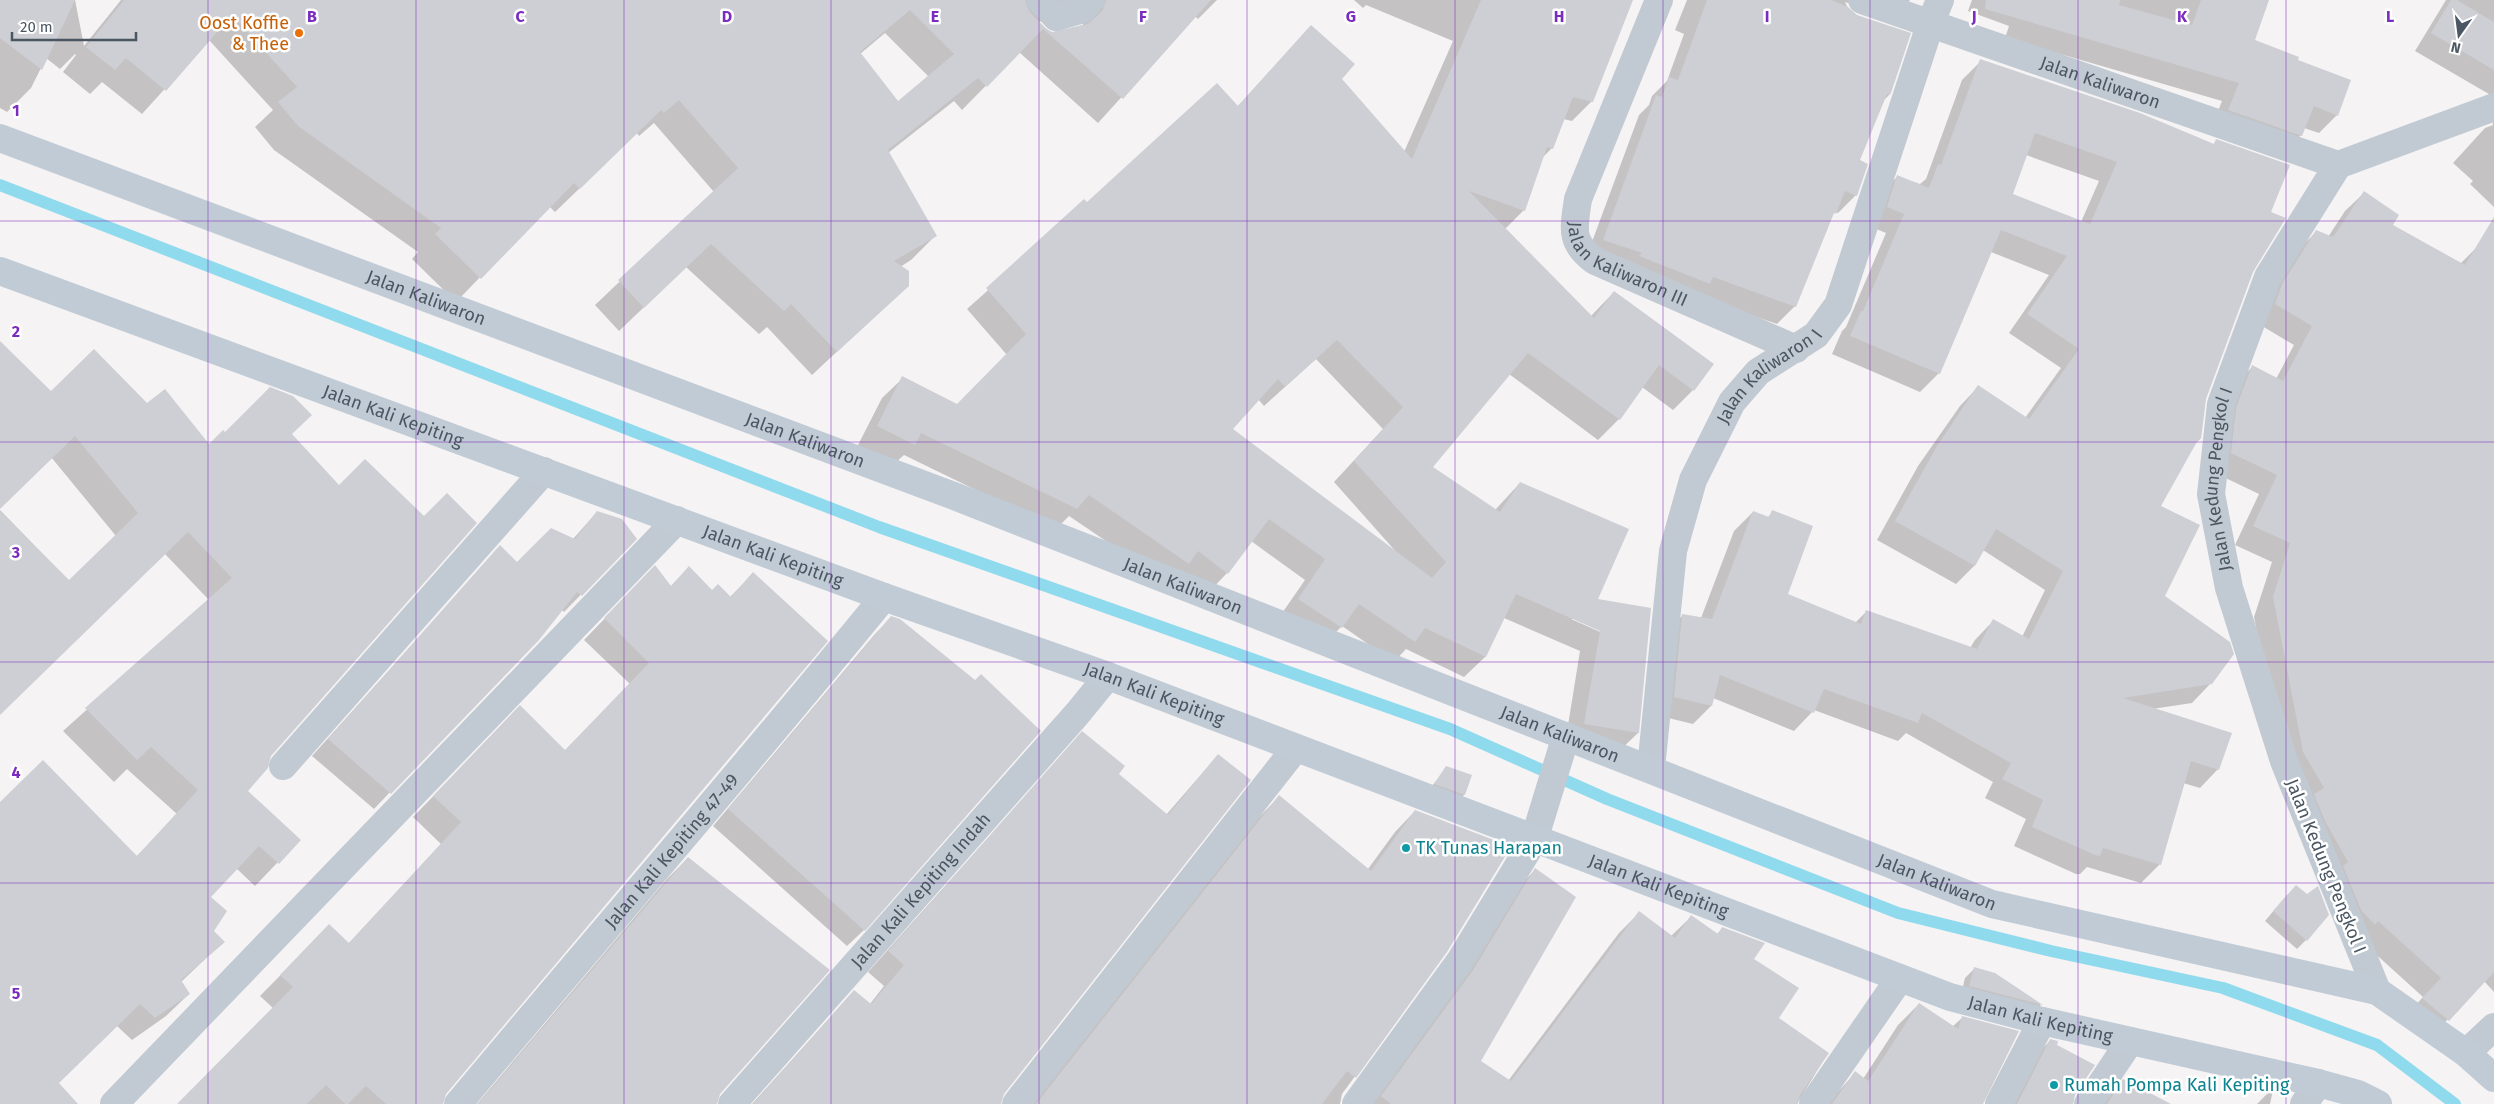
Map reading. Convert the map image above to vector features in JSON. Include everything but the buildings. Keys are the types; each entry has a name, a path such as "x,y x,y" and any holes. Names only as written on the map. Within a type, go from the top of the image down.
{"main road":[{"name":"Jalan Kaliwaron","path":"0,138 954,496 1563,747 1651,768 1992,904 2377,991"},
{"name":"Jalan Kali Kepiting","path":"0,271 884,597 1108,676 1295,749 1536,836 1950,997 2130,1041 2311,1094 2358,1094 2378,1104"},
{"path":"2377,991 2466,1053 2494,1078"}],"street":[{"path":"1040,0 1056,17 1083,9 1092,0"},
{"name":"Jalan Kaliwaron III","path":"1659,0 1578,199 1576,238 1582,252 1595,262 1796,349"},
{"name":"Jalan Kaliwaron","path":"1862,0 1936,11 2338,166"},
{"name":"Jalan Kaliwaron I","path":"1651,768 1673,551 1693,480 1732,402 1758,372 1816,335 1838,305 1936,11"},
{"path":"2338,166 2494,107"},
{"name":"Jalan Kedung Pengkol I","path":"2338,166 2268,277 2221,404 2211,494 2229,588 2284,761 2377,991"},
{"path":"283,766 544,471"},
{"path":"114,1104 677,520"},
{"name":"Jalan Kali Kepiting 47-49","path":"458,1104 575,964 775,731 884,597"},
{"name":"Jalan Kali Kepiting Indah","path":"732,1104 1077,714 1108,676"},
{"path":"1356,1104 1460,961 1536,836 1563,747"},
{"path":"1016,1104 1295,749"},
{"path":"1813,1104 1900,978"},
{"path":"2000,1104 2042,1021"},
{"path":"2466,1053 2494,1027"},
{"path":"2088,1104 2130,1041"}],"waterway":[{"path":"0,185 879,527 1450,729 1607,799 1898,913 2051,951 2223,988 2377,1045 2455,1104"}],"place":[{"name":"Oost Koffie & Thee","path":"299,33"},
{"name":"TK Tunas Harapan","path":"1406,848"},
{"name":"Rumah Pompa Kali Kepiting","path":"2054,1085"}]}
